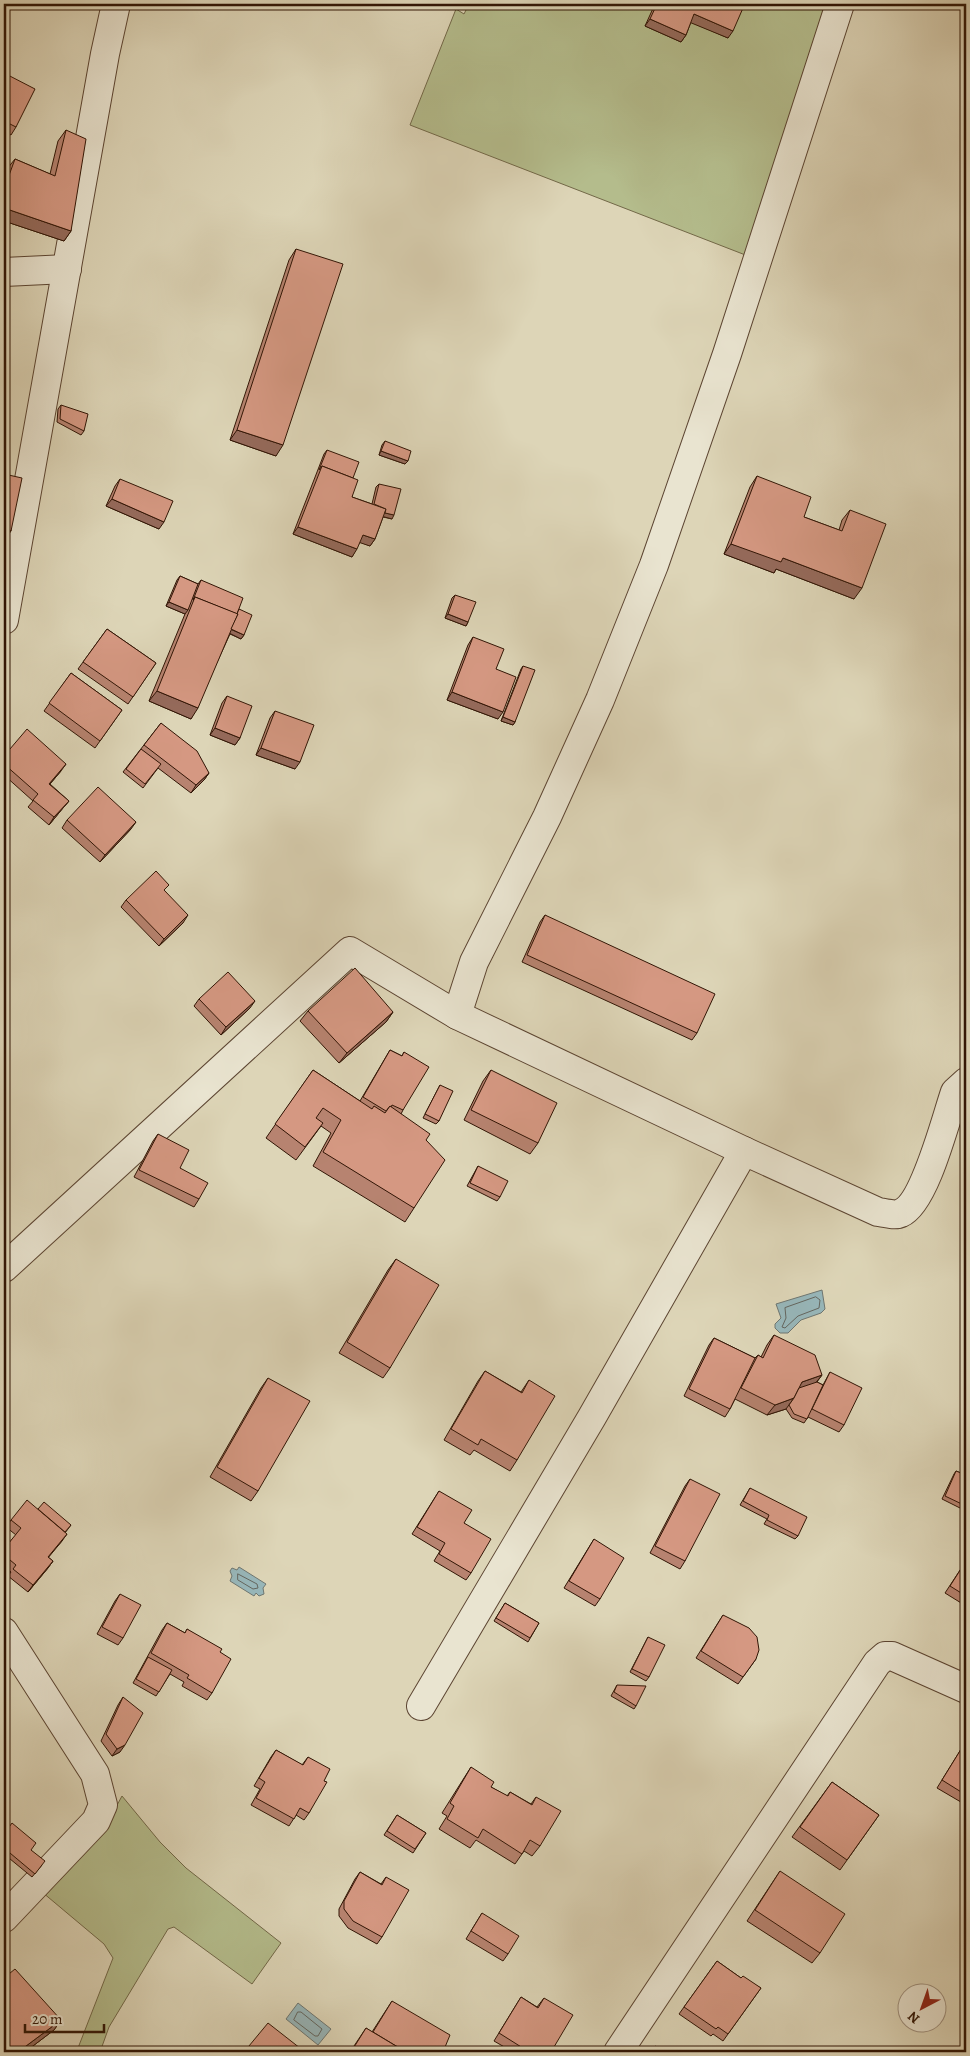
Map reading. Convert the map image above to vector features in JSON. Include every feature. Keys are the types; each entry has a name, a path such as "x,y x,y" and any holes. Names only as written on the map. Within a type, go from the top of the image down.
{"street":[{"path":"4,620 105,54 116,4"},
{"path":"457,1015 474,962 547,817 600,700 654,566 730,344 840,4"},
{"path":"4,272 67,269"},
{"path":"4,1268 350,951 457,1015 744,1151 878,1212 899,1214 912,1206 922,1190 956,1092 966,1082"},
{"path":"421,1706 592,1417 744,1151"},
{"path":"4,1632 95,1774 103,1804 96,1821 4,1918"},
{"path":"618,2052 877,1663 885,1656 892,1656 966,1689"}],"green space":[{"path":"469,4 825,4 748,256 410,125 456,9 464,14"},
{"path":"122,1796 160,1842 186,1868 281,1943 252,1984 174,1927 168,1929 109,2027 100,2052 83,2052 78,2048 113,1958 104,1944 42,1892 104,1829"}],"water":[{"path":"822,1290 825,1309 821,1313 801,1320 788,1333 780,1333 775,1328 775,1324 781,1318 776,1304"},
{"path":"239,1567 266,1584 263,1588 264,1594 259,1596 256,1593 254,1596 230,1581 232,1576 230,1571 232,1568 237,1570"},
{"path":"298,2003 331,2029 318,2045 286,2019"}],"building":[{"path":"657,4 733,4 743,8 733,31 694,14 686,35 650,19"},
{"path":"4,73 35,89 16,127 4,121"},
{"path":"66,130 86,139 71,231 4,208 4,189 15,159 55,176"},
{"path":"296,249 343,264 283,445 237,430"},
{"path":"61,405 88,414 84,431 60,419"},
{"path":"385,441 411,451 408,461 381,451"},
{"path":"327,450 359,462 353,478 322,466 319,470"},
{"path":"322,466 358,480 352,497 386,509 375,539 363,535 357,549 298,527"},
{"path":"4,474 22,478 11,531 4,527"},
{"path":"757,476 811,497 804,517 842,531 850,510 886,524 862,588 783,558 781,562 731,544"},
{"path":"120,479 173,501 164,522 112,499"},
{"path":"379,484 401,489 394,515 385,513 386,509 374,504"},
{"path":"180,576 198,584 188,610 169,602"},
{"path":"201,580 243,598 237,614 195,597 193,600"},
{"path":"455,595 476,602 468,622 448,614"},
{"path":"195,597 238,614 198,708 157,691"},
{"path":"239,609 252,615 244,635 231,629"},
{"path":"107,629 156,663 133,697 83,662"},
{"path":"473,637 504,649 496,669 516,677 503,712 452,692"},
{"path":"523,666 535,670 515,722 503,717"},
{"path":"71,673 122,710 100,741 49,703"},
{"path":"227,696 252,706 240,738 215,728"},
{"path":"275,711 314,725 300,762 261,748"},
{"path":"161,723 197,751 209,773 196,785 144,745"},
{"path":"27,729 66,764 49,784 69,801 54,817 33,800 38,794 4,764 4,756"},
{"path":"141,749 161,764 145,784 126,769"},
{"path":"98,787 136,822 105,855 67,820"},
{"path":"156,871 169,885 164,890 188,915 164,939 126,900"},
{"path":"545,915 715,994 697,1033 527,955"},
{"path":"355,968 393,1012 347,1053 308,1011"},
{"path":"228,972 255,1001 226,1027 199,999"},
{"path":"390,1050 402,1056 404,1052 429,1067 403,1110 392,1105 386,1111 363,1097"},
{"path":"313,1070 372,1109 374,1106 385,1113 390,1106 430,1134 426,1140 445,1160 414,1208 323,1152 341,1120 323,1108 316,1118 323,1123 305,1147 275,1124"},
{"path":"491,1070 557,1103 538,1143 471,1110"},
{"path":"440,1085 453,1091 439,1121 425,1114"},
{"path":"158,1134 189,1150 180,1168 208,1183 199,1199 139,1170"},
{"path":"478,1166 508,1181 500,1197 470,1183"},
{"path":"396,1259 439,1285 390,1368 347,1342"},
{"path":"774,1335 815,1355 822,1375 802,1382 794,1398 775,1405 741,1388 758,1355 763,1358"},
{"path":"714,1338 755,1358 730,1409 689,1389"},
{"path":"485,1371 522,1393 529,1380 555,1396 517,1460 481,1439 478,1445 451,1429"},
{"path":"830,1372 862,1388 844,1425 812,1409"},
{"path":"268,1378 310,1401 258,1491 217,1467"},
{"path":"817,1382 823,1385 807,1419 794,1414 789,1405 799,1388"},
{"path":"956,1471 966,1475 966,1506 945,1496"},
{"path":"690,1479 720,1494 685,1561 655,1546"},
{"path":"750,1488 807,1517 798,1536 767,1520 769,1515 743,1501"},
{"path":"439,1491 472,1510 464,1523 491,1539 471,1573 439,1554 445,1543 417,1527"},
{"path":"27,1500 67,1534 48,1557 53,1561 33,1585 13,1569 16,1565 4,1555 4,1549 21,1528 11,1520"},
{"path":"44,1502 71,1525 65,1532 38,1509"},
{"path":"594,1539 624,1558 600,1599 569,1581"},
{"path":"966,1561 966,1596 950,1586"},
{"path":"120,1594 141,1605 123,1638 102,1627"},
{"path":"505,1603 539,1623 530,1638 496,1618"},
{"path":"723,1615 749,1628 757,1637 759,1650 756,1659 743,1677 701,1651"},
{"path":"167,1623 185,1633 187,1629 222,1649 220,1652 231,1659 212,1693 187,1678 189,1675 151,1653"},
{"path":"648,1637 665,1645 649,1677 632,1669"},
{"path":"148,1657 172,1670 159,1692 136,1679"},
{"path":"617,1685 646,1686 636,1706 614,1692"},
{"path":"123,1697 143,1713 125,1745 117,1749 106,1734"},
{"path":"963,1746 966,1748 966,1795 942,1780"},
{"path":"276,1750 303,1765 308,1757 330,1769 324,1781 327,1782 309,1813 300,1808 294,1819 256,1798 265,1782 259,1778"},
{"path":"471,1767 494,1782 491,1787 508,1796 510,1792 532,1805 536,1797 561,1811 540,1846 530,1840 522,1854 483,1829 478,1838 447,1819 454,1806 450,1803"},
{"path":"832,1782 879,1815 847,1860 800,1827"},
{"path":"397,1815 426,1833 415,1849 387,1831"},
{"path":"12,1823 36,1843 31,1850 45,1861 35,1874 4,1848 4,1834"},
{"path":"780,1871 845,1914 820,1953 755,1910"},
{"path":"360,1872 382,1885 386,1877 409,1890 382,1937 353,1921 344,1909 344,1901"},
{"path":"482,1913 519,1936 508,1954 471,1931"},
{"path":"717,1961 741,1978 743,1976 761,1988 728,2034 718,2027 716,2029 684,2007"},
{"path":"15,1969 61,2020 18,2052 10,2052 4,2045 4,1978"},
{"path":"521,1997 538,2008 544,1998 573,2015 551,2052 524,2052 526,2050 499,2033"},
{"path":"392,2001 450,2035 443,2052 406,2052 373,2032"},
{"path":"268,2023 305,2052 244,2052"},
{"path":"366,2028 406,2052 351,2052"},
{"path":"655,2046 665,2052 652,2052"}]}
